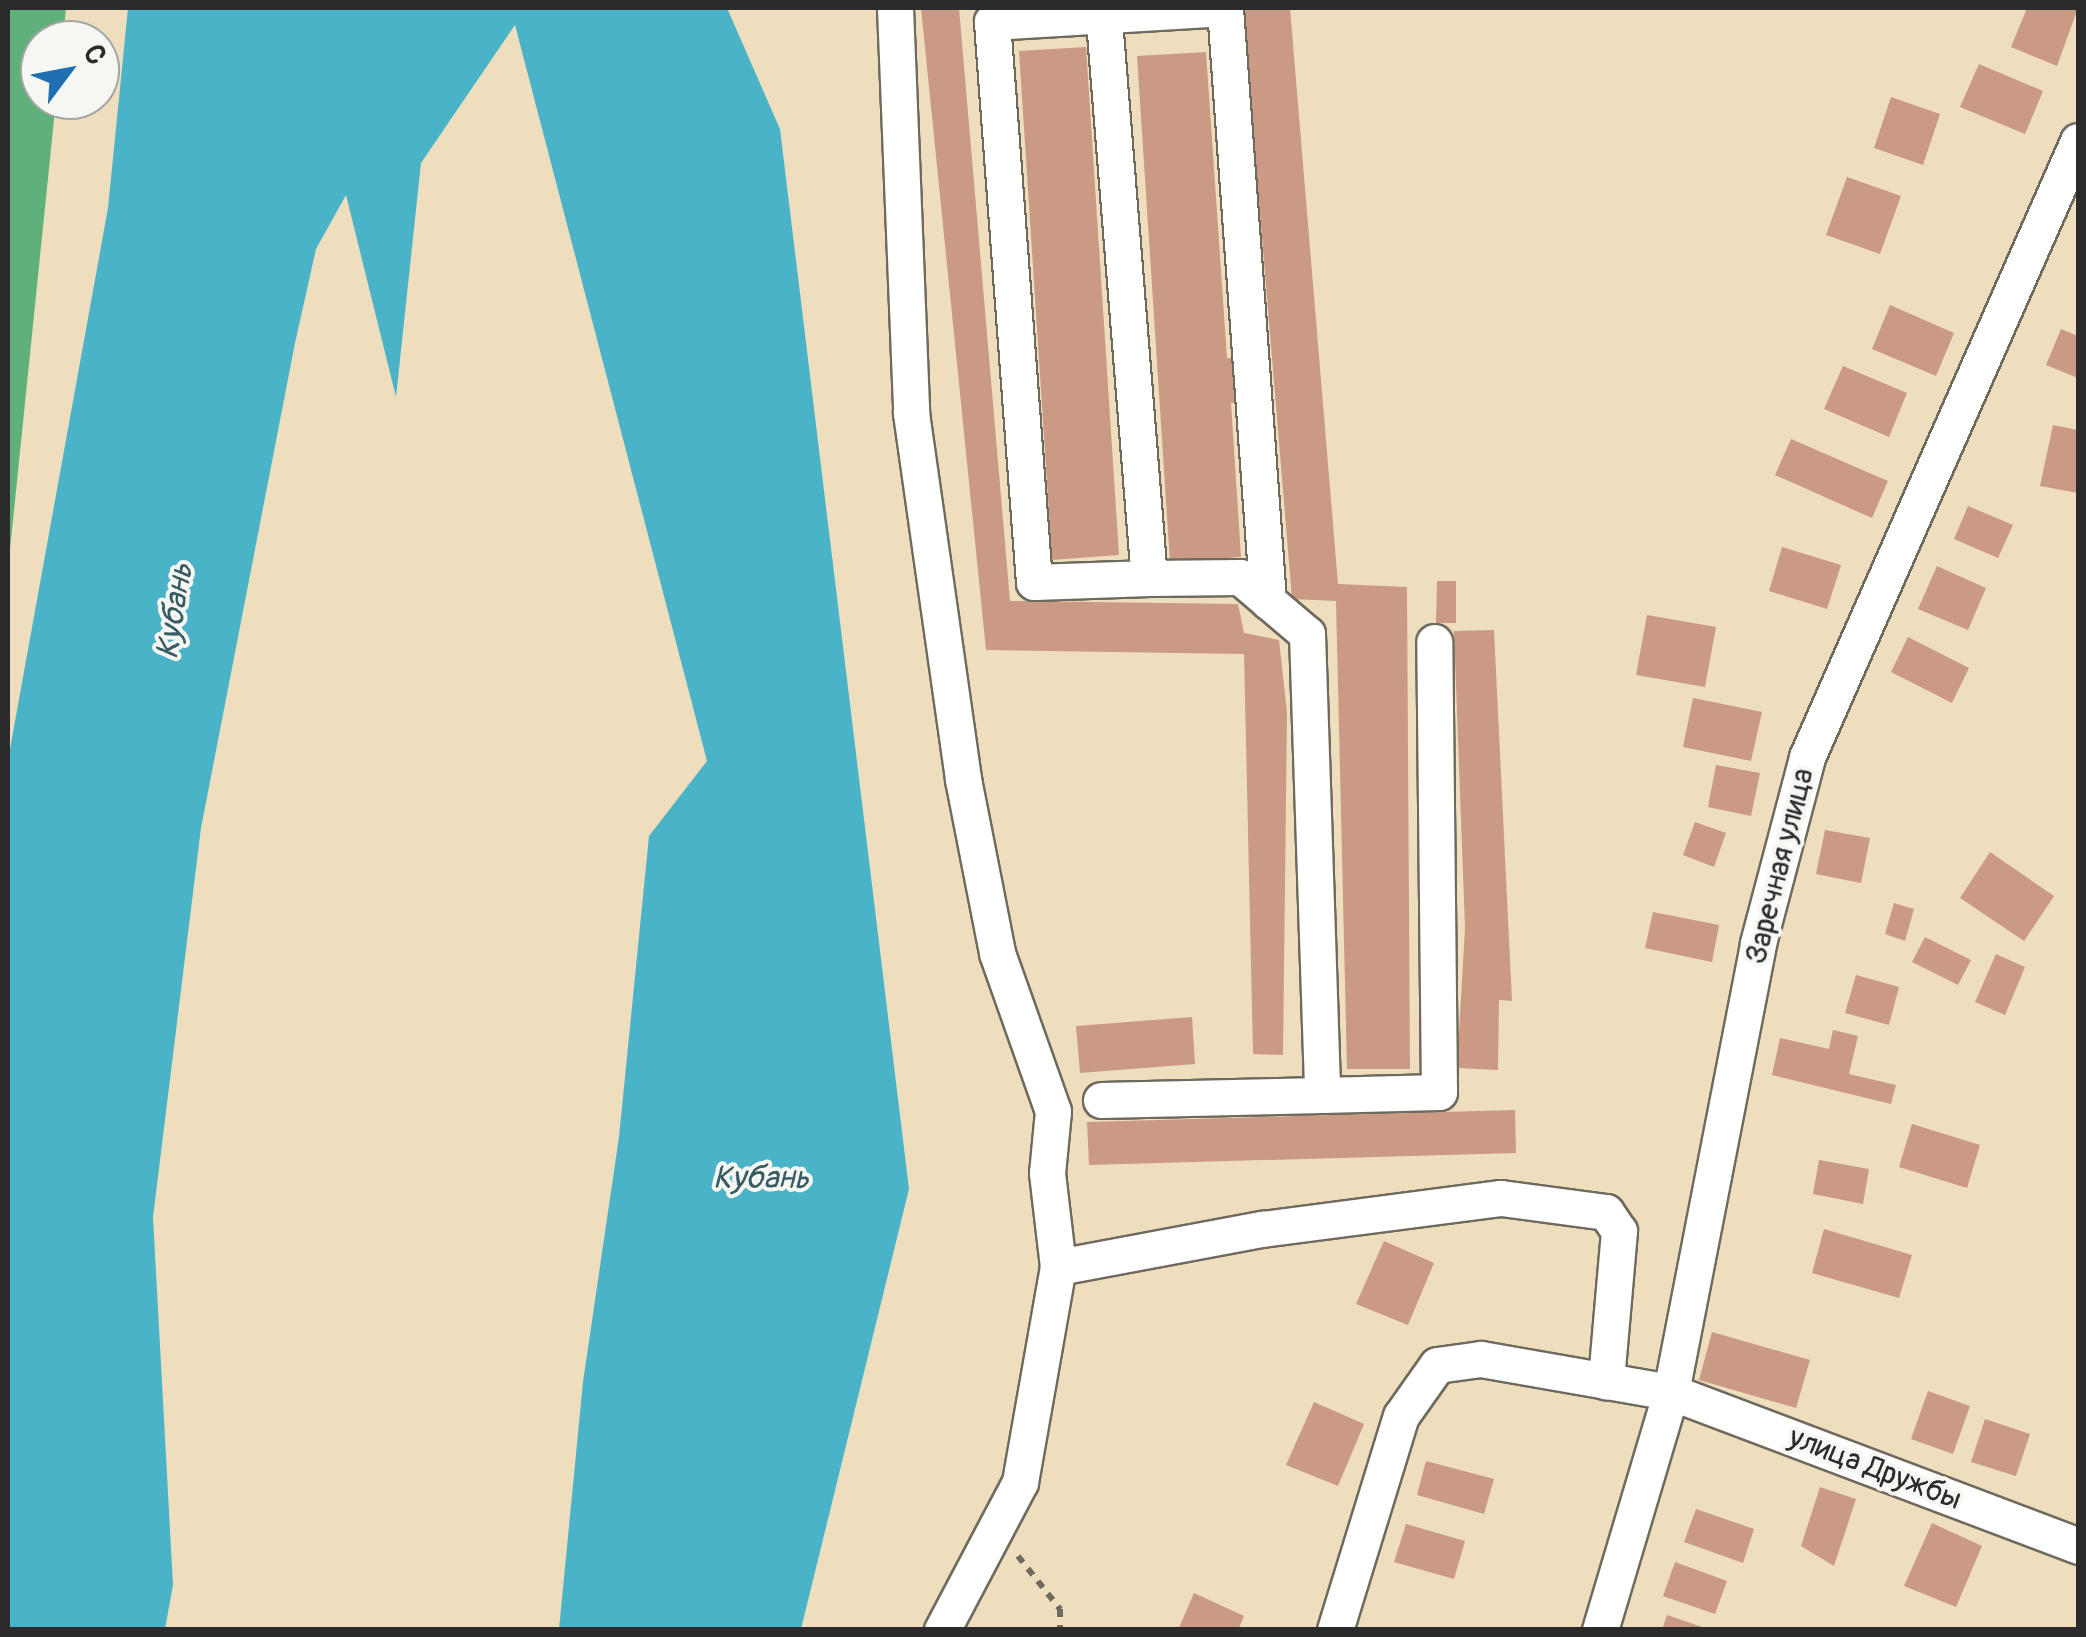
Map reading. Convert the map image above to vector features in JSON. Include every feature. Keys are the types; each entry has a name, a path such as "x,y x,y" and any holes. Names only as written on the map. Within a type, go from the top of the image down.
{"street":[{"path":"894,8 911,413 962,779 994,934 1053,1111 1046,1173 1058,1267 1020,1482 942,1630"},
{"path":"1268,601 1225,8 1104,11 992,22 1034,582 1240,577 1268,601 1307,634 1322,1095"},
{"path":"1104,11 1149,578"},
{"name":"Заречная улица","path":"1600,1630 1671,1392 1758,944 1807,757 2078,141"},
{"path":"1101,1100 1439,1092 1434,642"},
{"path":"1058,1267 1262,1229 1501,1198 1606,1212 1618,1231 1606,1381"},
{"name":"улица Дружбы","path":"1335,1630 1401,1416 1436,1365 1481,1360 1671,1392 2078,1546"}],"path":[{"path":"996,1527 1060,1609 1060,1630"}],"green space":[{"path":"8,8 66,8 65,20 20,20 20,120 54,120 8,569"}],"water":[{"name":"Кубань","path":"128,8 727,8 780,129 909,1189 801,1629 559,1629 583,1382 619,1137 649,836 707,761 515,25 421,163 396,397 346,195 316,249 295,343 201,828 153,1217 173,1585 165,1629 8,1629 8,760 108,208 117,120 120,120"}],"building":[{"path":"921,8 959,8 1010,601 1238,604 1244,633 1279,640 1287,712 1283,1055 1253,1054 1244,654 986,650"},
{"path":"1243,8 1290,8 1338,584 1407,587 1410,1069 1347,1069 1336,601 1292,599"},
{"path":"2027,8 2078,8 2057,66 2011,47"},
{"path":"1086,47 1119,555 1052,560 1019,51"},
{"path":"1206,52 1227,358 1239,358 1242,402 1231,403 1241,557 1170,562 1137,56"},
{"path":"1979,64 2043,91 2025,134 1960,107"},
{"path":"1891,97 1940,114 1923,165 1874,148"},
{"path":"1847,177 1901,196 1880,254 1826,235"},
{"path":"1890,305 1954,333 1936,376 1872,349"},
{"path":"2061,329 2078,336 2078,378 2046,365"},
{"path":"1843,366 1907,393 1889,437 1824,409"},
{"path":"2053,425 2078,430 2078,493 2040,486"},
{"path":"1791,439 1888,481 1872,518 1775,475"},
{"path":"1968,506 2013,525 1998,558 1954,539"},
{"path":"1782,547 1841,565 1827,609 1769,591"},
{"path":"1937,566 1986,588 1968,630 1918,609"},
{"path":"1437,581 1456,581 1456,623 1436,623"},
{"path":"1647,615 1716,627 1705,687 1636,675"},
{"path":"1494,630 1512,1001 1499,1000 1498,1070 1457,1068 1465,928 1454,631"},
{"path":"1908,637 1969,668 1952,703 1891,672"},
{"path":"1693,698 1762,712 1751,761 1683,747"},
{"path":"1716,765 1760,773 1751,816 1708,807"},
{"path":"1695,822 1726,833 1714,867 1683,855"},
{"path":"1825,830 1870,838 1861,883 1816,874"},
{"path":"1990,852 2054,896 2024,941 1960,898"},
{"path":"1894,903 1914,909 1905,941 1885,934"},
{"path":"1653,912 1719,925 1712,962 1645,948"},
{"path":"1925,937 1971,960 1958,985 1912,962"},
{"path":"1996,954 2025,967 2005,1015 1975,1002"},
{"path":"1856,975 1899,987 1889,1025 1845,1013"},
{"path":"1192,1017 1195,1064 1080,1073 1076,1026"},
{"path":"1833,1030 1858,1036 1849,1074 1896,1085 1891,1104 1772,1075 1780,1038 1829,1049"},
{"path":"1515,1110 1516,1153 1089,1165 1087,1122"},
{"path":"1912,1124 1980,1145 1967,1188 1899,1167"},
{"path":"1819,1160 1869,1169 1863,1204 1813,1194"},
{"path":"1824,1229 1912,1255 1899,1298 1812,1273"},
{"path":"1384,1241 1434,1263 1408,1325 1356,1304"},
{"path":"1712,1332 1810,1360 1796,1408 1699,1380"},
{"path":"1928,1391 1970,1406 1953,1454 1911,1439"},
{"path":"1314,1402 1364,1424 1338,1486 1286,1465"},
{"path":"1985,1419 2030,1434 2016,1476 1971,1462"},
{"path":"1426,1461 1494,1479 1484,1514 1417,1495"},
{"path":"1820,1487 1856,1499 1834,1566 1801,1546"},
{"path":"1696,1509 1754,1529 1743,1563 1684,1542"},
{"path":"1932,1523 1982,1546 1956,1607 1904,1586"},
{"path":"1406,1524 1465,1541 1454,1579 1394,1562"},
{"path":"1675,1562 1727,1581 1715,1614 1663,1596"},
{"path":"1194,1593 1244,1616 1238,1630 1178,1630"},
{"path":"1667,1615 1708,1629 1708,1630 1662,1630"}]}
